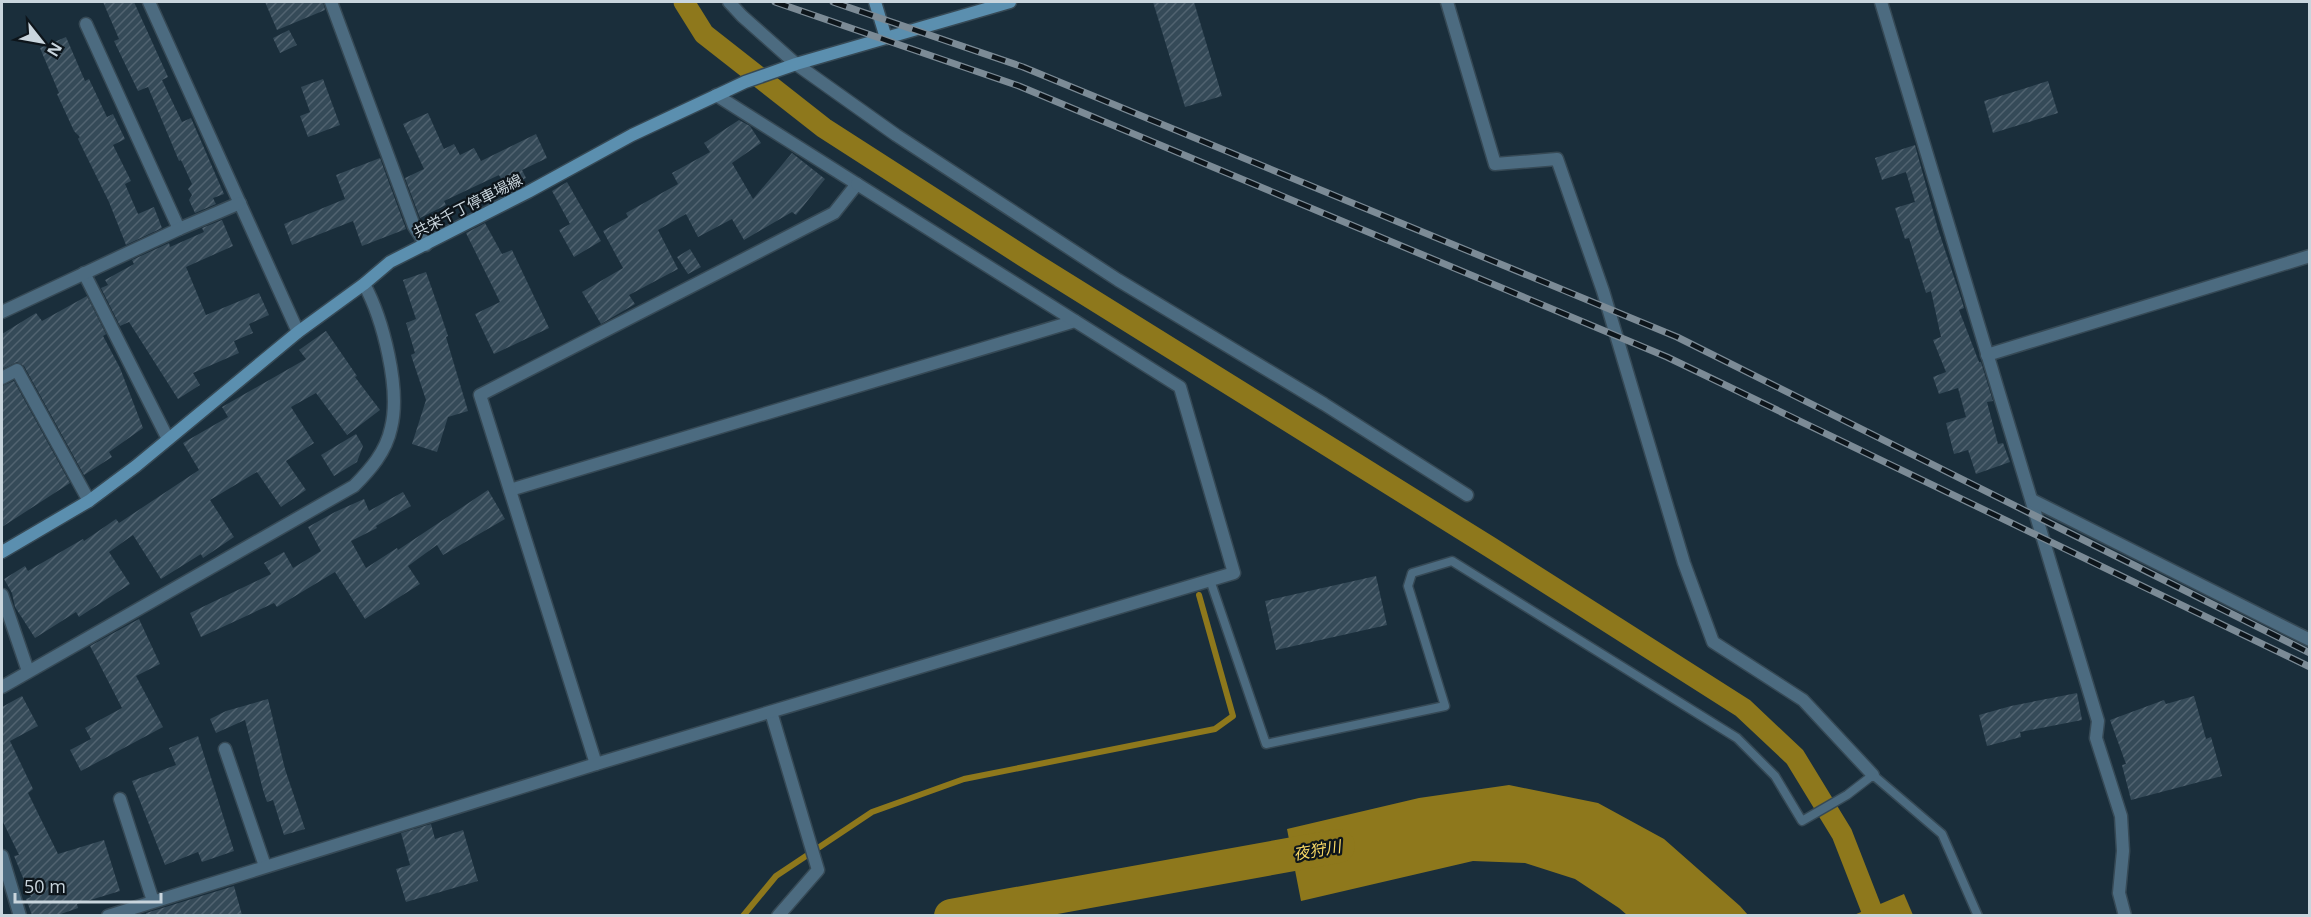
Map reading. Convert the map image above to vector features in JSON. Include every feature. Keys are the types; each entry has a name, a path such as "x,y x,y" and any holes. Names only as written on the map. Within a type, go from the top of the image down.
{"main road":[{"path":"875,2 886,38"},
{"name":"共栄千丁停車場線","path":"2,552 89,501 168,440 298,332 390,262 632,135 745,82 796,64 1010,2"}],"street":[{"path":"149,2 298,332"},
{"path":"331,2 414,226 426,245"},
{"path":"729,2 796,64 896,135 1118,280 1324,404 1467,495"},
{"path":"1447,2 1495,165 1557,159 1603,291 1684,563 1713,642 1803,700 1873,775"},
{"path":"1881,2 2098,721 2096,738 2121,816 2123,852 2119,893 2125,915"},
{"path":"86,24 179,229"},
{"path":"108,915 596,764 1234,573 1180,387 716,95"},
{"path":"596,764 480,395 834,213 857,184"},
{"path":"2,312 240,203"},
{"path":"1987,355 2310,256"},
{"path":"84,273 168,440"},
{"path":"2,687 28,670 354,486 376,463 391,429 394,401 385,341 371,297 364,284"},
{"path":"510,490 1076,321"},
{"path":"2,378 17,370 89,501"},
{"path":"2032,500 2310,640"},
{"path":"2,595 28,670"},
{"path":"771,712 818,870 778,915"},
{"path":"225,749 264,866"},
{"path":"120,799 153,901"},
{"path":"2,856 20,915"}],"lane":[{"path":"1210,580 1266,744 1444,706 1408,586 1412,573 1452,561 1737,738 1775,776 1802,821 1847,795 1873,775 1942,834 1978,915"}],"water":[{"path":"1509,785 1598,803 1664,839 1748,915 1627,915 1575,879 1525,863 1473,861 1301,901 1287,829 1419,798"},
{"path":"1904,894 1913,915 1854,915"}],"building":[{"path":"103,2 134,2 168,77 162,80 182,122 191,118 224,194 213,198 216,204 195,213 189,200 192,195 188,189 192,184 181,160 179,161 148,87 138,91 114,41 119,39"},
{"path":"265,2 323,2 325,10 277,30"},
{"path":"1153,2 1194,2 1222,96 1185,107"},
{"path":"289,30 297,45 280,53 273,38"},
{"path":"66,37 85,81 89,79 107,117 113,114 125,139 113,145 131,181 125,184 138,214 154,207 162,228 126,245 109,202 78,139 80,137 74,131 57,94 59,93 40,48"},
{"path":"323,79 340,125 308,137 300,116 310,112 301,87"},
{"path":"2048,81 2058,113 1993,133 1984,101"},
{"path":"428,113 444,149 454,144 460,155 474,148 481,161 536,134 547,158 522,170 526,178 506,188 499,175 444,201 446,205 420,218 405,178 424,169 403,124"},
{"path":"739,120 750,126 761,143 732,163 753,199 792,153 825,179 796,215 792,212 744,240 732,219 698,237 686,214 658,230 678,269 629,295 635,304 601,324 582,292 623,268 603,231 628,217 626,213 678,184 672,173 710,152 704,143"},
{"path":"1915,145 1938,229 1964,308 1959,310 1979,362 1981,362 1993,401 1987,402 1998,444 2003,443 2010,462 1976,474 1968,450 1954,454 1946,423 1966,417 1958,388 1939,394 1933,377 1946,372 1933,340 1941,337 1931,291 1926,293 1909,238 1905,239 1895,208 1915,202 1906,172 1882,180 1875,158"},
{"path":"380,158 406,229 362,246 353,221 292,245 284,224 345,199 336,175"},
{"path":"567,182 601,241 574,257 559,230 570,224 552,191"},
{"path":"222,220 233,246 186,267 206,315 259,293 269,315 249,324 253,333 234,341 239,353 193,373 200,385 178,399 129,322 120,326 101,288 108,285 105,280 134,264 132,260 169,243 170,247 204,232 202,228"},
{"path":"485,223 502,254 512,250 549,328 494,354 475,314 500,302 466,233"},
{"path":"690,249 701,267 688,274 677,257"},
{"path":"426,272 448,336 446,337 468,411 448,417 437,452 412,444 426,400 411,355 415,353 406,323 416,319 403,280"},
{"path":"87,296 106,334 103,336 120,368 143,428 109,452 112,457 84,475 24,366 17,362 2,369 2,334 36,313 42,321"},
{"path":"326,331 357,376 355,377 380,410 347,435 316,393 291,407 314,443 286,461 306,490 281,507 257,472 210,500 234,537 203,558 201,554 161,579 133,535 109,552 130,584 79,617 76,612 35,638 15,607 12,593 4,579 25,566 28,571 83,539 84,541 116,519 119,523 199,470 183,443 228,417 222,407 306,359 299,350"},
{"path":"14,381 70,483 2,527 2,386"},
{"path":"356,434 363,446 357,462 334,476 321,455"},
{"path":"488,490 505,519 443,555 437,545 408,566 420,584 365,619 335,572 277,607 274,603 201,637 190,613 271,574 264,563 284,552 293,568 321,551 308,527 335,512 364,499 369,511 403,492 411,506 376,526 377,528 351,541 366,568 397,548 398,550"},
{"path":"1376,576 1387,625 1276,650 1265,601"},
{"path":"139,619 160,664 136,676 163,727 81,771 70,750 91,739 85,728 122,708 90,646"},
{"path":"2077,693 2082,720 2020,732 2021,737 1987,746 1979,715"},
{"path":"22,696 38,726 10,741 33,789 28,793 58,854 104,840 120,891 77,904 78,908 58,915 32,915 26,899 31,897 14,856 19,855 2,820 2,707"},
{"path":"2194,696 2206,739 2211,737 2222,776 2131,800 2122,765 2126,764 2110,720 2164,700 2166,704"},
{"path":"268,699 285,769 305,829 284,835 273,800 267,802 245,720 216,733 210,719 226,711"},
{"path":"198,736 234,851 202,862 198,852 165,865 132,781 176,765 169,748"},
{"path":"431,824 435,839 463,830 478,881 406,902 396,869 410,865 401,833"},
{"path":"234,886 242,915 146,915 146,913"}],"waterway":[{"path":"684,2 704,34 824,128 1034,263 1490,547 1743,708 1795,757 1842,834 1874,916"},
{"path":"743,916 776,876 872,812 964,779 1215,729 1233,716 1199,595"},
{"name":"夜狩川","path":"951,916 1338,846"}],"railway":[{"path":"775,2 1019,86 1667,357 2310,667"},
{"path":"833,2 1023,67 1677,337 2310,653"}]}
